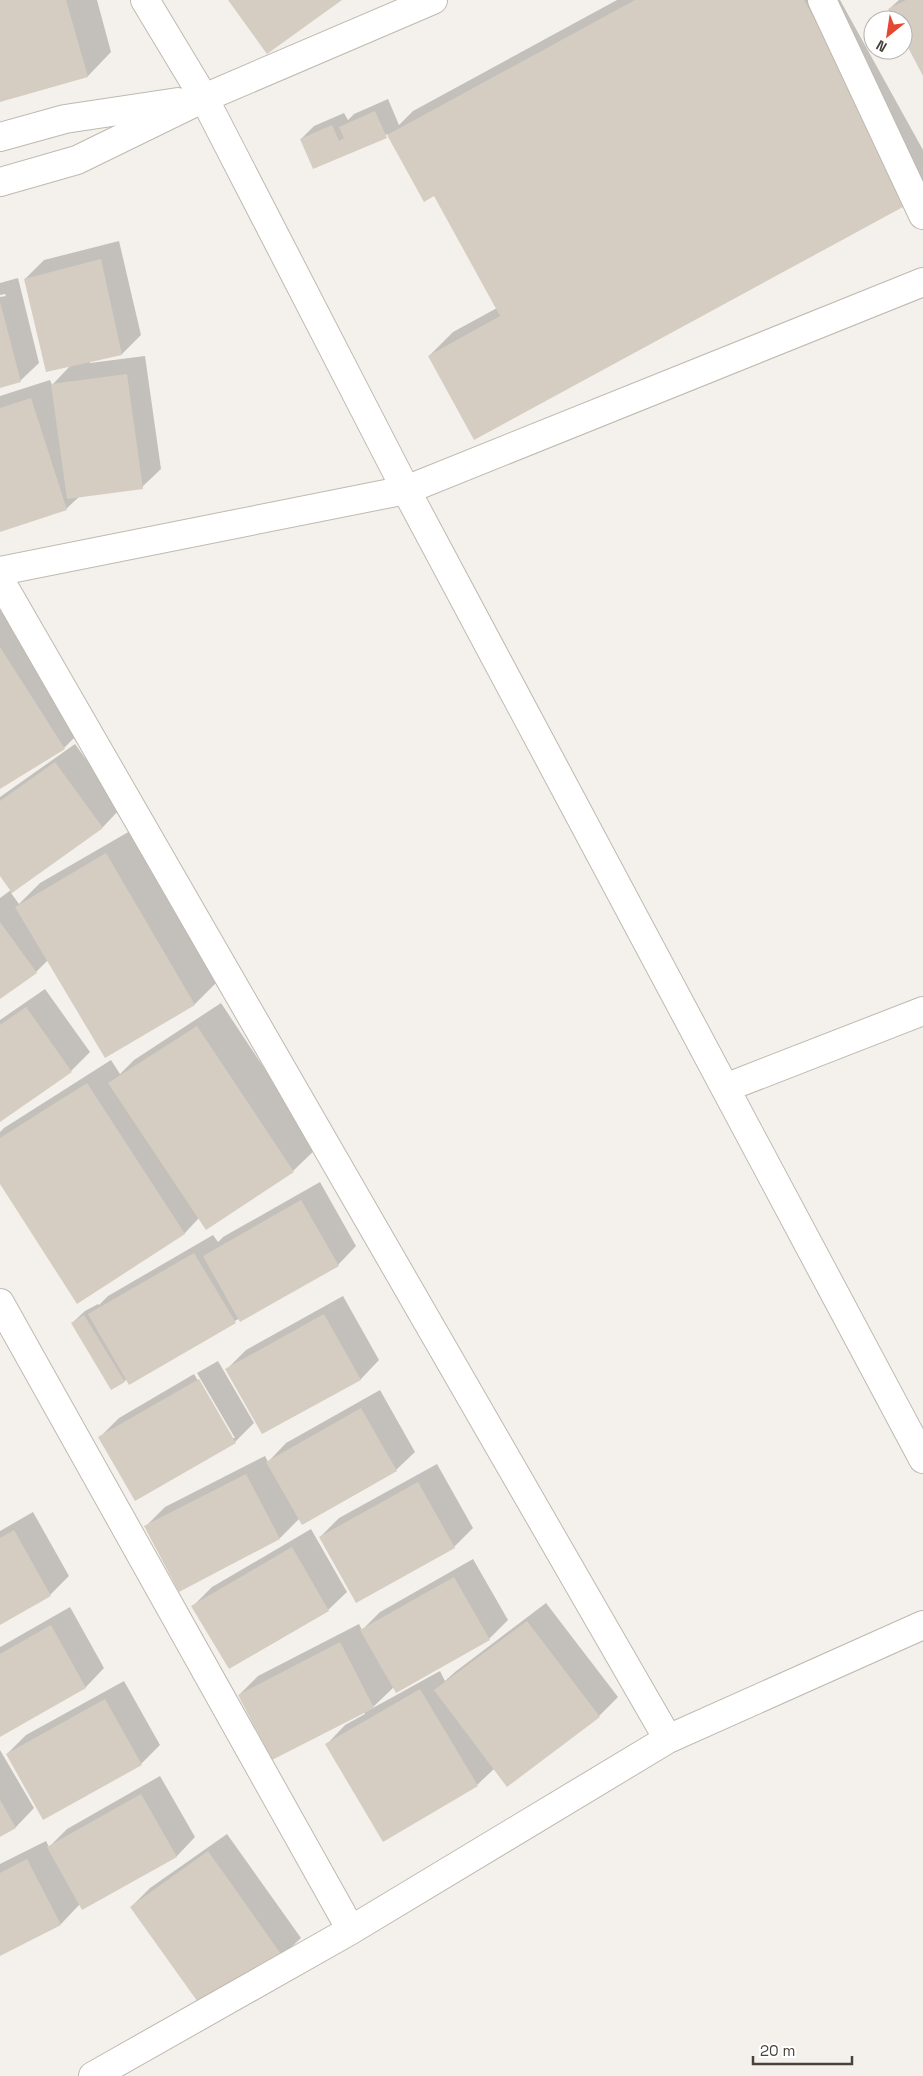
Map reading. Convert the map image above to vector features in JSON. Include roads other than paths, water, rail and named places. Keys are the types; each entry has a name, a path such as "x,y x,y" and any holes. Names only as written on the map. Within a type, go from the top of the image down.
{"street":[{"path":"145,0 204,98 406,490 923,1459"},
{"path":"0,182 78,160 204,98 433,0"},
{"path":"822,0 923,215"},
{"path":"0,137 65,118 204,98"},
{"path":"0,571 406,490 923,282"},
{"path":"0,580 668,1739"},
{"path":"725,1088 923,1011"},
{"path":"0,1303 351,1930"},
{"path":"93,2076 351,1930 668,1739 923,1625"}]}
